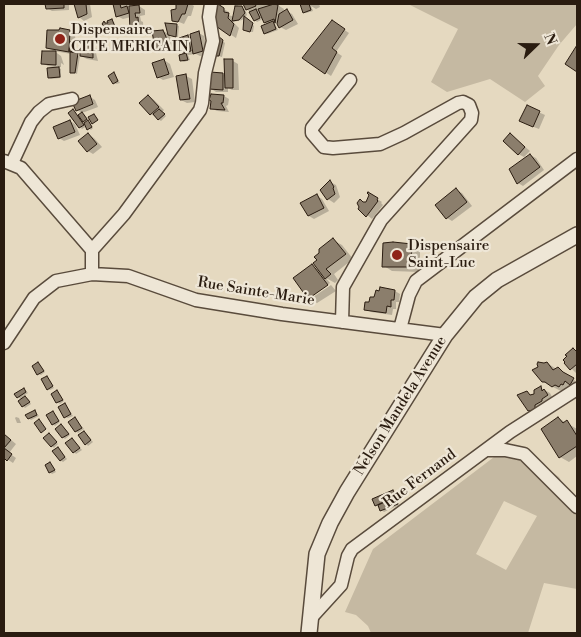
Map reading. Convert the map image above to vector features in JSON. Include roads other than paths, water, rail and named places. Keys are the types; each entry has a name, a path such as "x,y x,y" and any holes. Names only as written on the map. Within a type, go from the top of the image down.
{"street":[{"path":"92,250 124,214 200,110 205,72 213,42 209,17 211,4"},
{"path":"342,322 343,286 381,220 471,120 472,113 470,105 463,102 458,103 404,134 380,144 333,148 324,146 312,133 312,128 350,80"},
{"path":"72,99 49,104 39,112 31,122 8,162 21,168 92,250 92,274"},
{"path":"400,329 409,295 416,281 577,159"},
{"name":"Nelson Mandela Avenue","path":"310,626 316,554 330,523 347,492 446,335 476,297 497,280 577,235"},
{"name":"Rue Sainte-Marie","path":"4,341 34,298 56,281 92,274 128,276 196,300 342,322 446,335"},
{"name":"Rue Fernand","path":"310,626 341,585 348,556 352,549 486,450 577,389"},
{"path":"486,450 505,450 524,454 577,507"}],"place":[{"name":"Dispensaire CITE MERICAIN","path":"60,39"},
{"name":"Dispensaire Saint-Luc","path":"397,255"}]}
